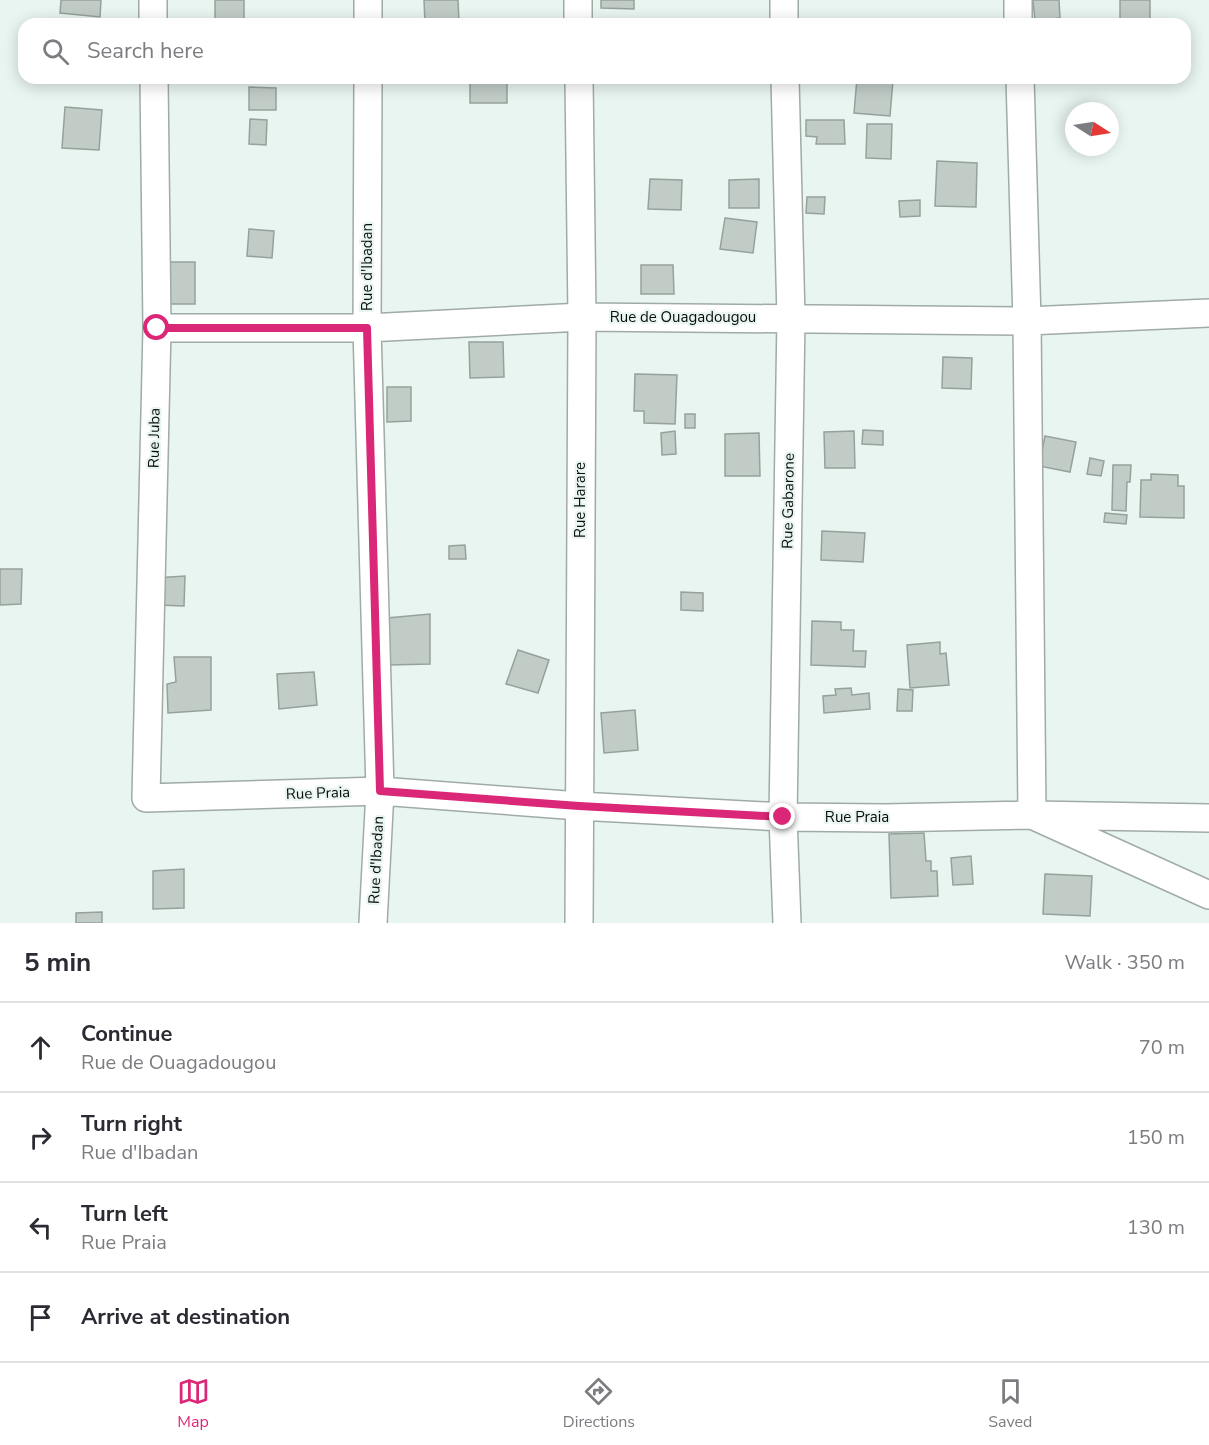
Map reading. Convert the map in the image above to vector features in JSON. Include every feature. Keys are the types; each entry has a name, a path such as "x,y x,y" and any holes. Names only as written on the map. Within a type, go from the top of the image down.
{"street":[{"path":"153,0 153,18"},
{"path":"368,0 368,18"},
{"path":"578,0 578,18"},
{"path":"784,0 784,18"},
{"path":"1018,0 1018,18"},
{"name":"Rue Juba","path":"146,798 157,328 154,84"},
{"name":"Rue d'Ibadan","path":"368,84 367,328 380,791 373,923"},
{"name":"Rue Harare","path":"579,84 582,316 579,923"},
{"name":"Rue Gabarone","path":"786,84 791,318 783,817 786,923"},
{"path":"1020,84 1027,321 1032,815 1209,896"},
{"name":"Rue de Ouagadougou","path":"157,328 367,328 582,316 1027,321 1209,313"},
{"name":"Rue Praia","path":"146,798 380,791 579,806 783,817 885,818 1032,815 1209,818"}],"building":[{"path":"61,0 101,0 100,17 60,13"},
{"path":"215,0 244,0 244,18 215,18"},
{"path":"424,0 458,0 459,18 425,18"},
{"path":"601,0 634,0 634,9 601,8"},
{"path":"1033,0 1059,0 1060,18 1035,18"},
{"path":"1120,0 1150,0 1150,18 1120,18"},
{"path":"470,84 507,84 507,103 470,103"},
{"path":"856,84 893,84 890,116 854,113"},
{"path":"249,87 276,88 276,110 249,110"},
{"path":"65,107 102,110 99,150 62,148"},
{"path":"250,119 267,120 266,145 249,144"},
{"path":"806,120 844,120 845,144 816,144 817,137 806,136"},
{"path":"867,124 892,124 891,159 866,158"},
{"path":"937,161 977,163 976,207 935,206"},
{"path":"650,179 682,180 681,210 648,209"},
{"path":"759,179 759,208 729,208 729,180"},
{"path":"807,197 825,197 824,214 806,213"},
{"path":"920,200 920,216 900,217 899,201"},
{"path":"725,218 757,222 753,253 720,249"},
{"path":"249,229 274,231 272,258 247,256"},
{"path":"164,262 195,262 195,304 164,304"},
{"path":"641,265 673,265 674,294 641,294"},
{"path":"469,342 503,342 504,377 470,378"},
{"path":"943,357 972,358 971,389 942,388"},
{"path":"635,374 677,375 675,424 644,423 644,411 634,411"},
{"path":"387,387 411,387 411,421 387,422"},
{"path":"685,414 695,414 695,428 685,428"},
{"path":"863,430 883,431 883,445 862,444"},
{"path":"675,431 676,454 662,455 661,433"},
{"path":"854,431 855,468 825,468 824,432"},
{"path":"759,433 760,476 725,476 725,434"},
{"path":"1045,436 1076,442 1070,472 1039,466"},
{"path":"1090,458 1104,461 1101,476 1087,474"},
{"path":"1113,465 1131,465 1130,482 1127,482 1126,511 1112,510"},
{"path":"1151,474 1178,475 1178,486 1184,486 1184,518 1140,517 1141,480 1151,480"},
{"path":"1105,513 1127,515 1126,524 1104,522"},
{"path":"822,531 865,533 863,562 821,560"},
{"path":"465,545 466,559 449,559 449,546"},
{"path":"0,569 22,569 21,604 0,605"},
{"path":"185,576 184,606 156,605 154,578"},
{"path":"681,592 703,593 703,611 681,610"},
{"path":"430,614 430,664 388,665 387,618"},
{"path":"812,621 841,622 841,630 854,630 853,651 866,651 865,667 811,665"},
{"path":"940,642 940,654 946,653 949,685 910,688 907,645"},
{"path":"518,650 549,660 538,693 506,684"},
{"path":"174,657 211,657 211,710 168,713 167,684 176,682"},
{"path":"314,672 317,705 279,709 277,674"},
{"path":"851,688 852,695 869,693 870,709 824,713 823,696 836,695 835,689"},
{"path":"898,689 913,690 912,711 897,711"},
{"path":"635,710 638,750 604,753 601,713"},
{"path":"924,833 926,861 931,861 931,871 937,871 938,896 891,898 889,834"},
{"path":"971,856 973,884 953,885 951,858"},
{"path":"184,869 184,908 153,909 153,871"},
{"path":"1045,874 1092,876 1090,916 1043,914"},
{"path":"102,912 102,923 76,923 76,913"}],"route":[{"path":"157,328 367,328 380,791 579,806 783,817"}]}
